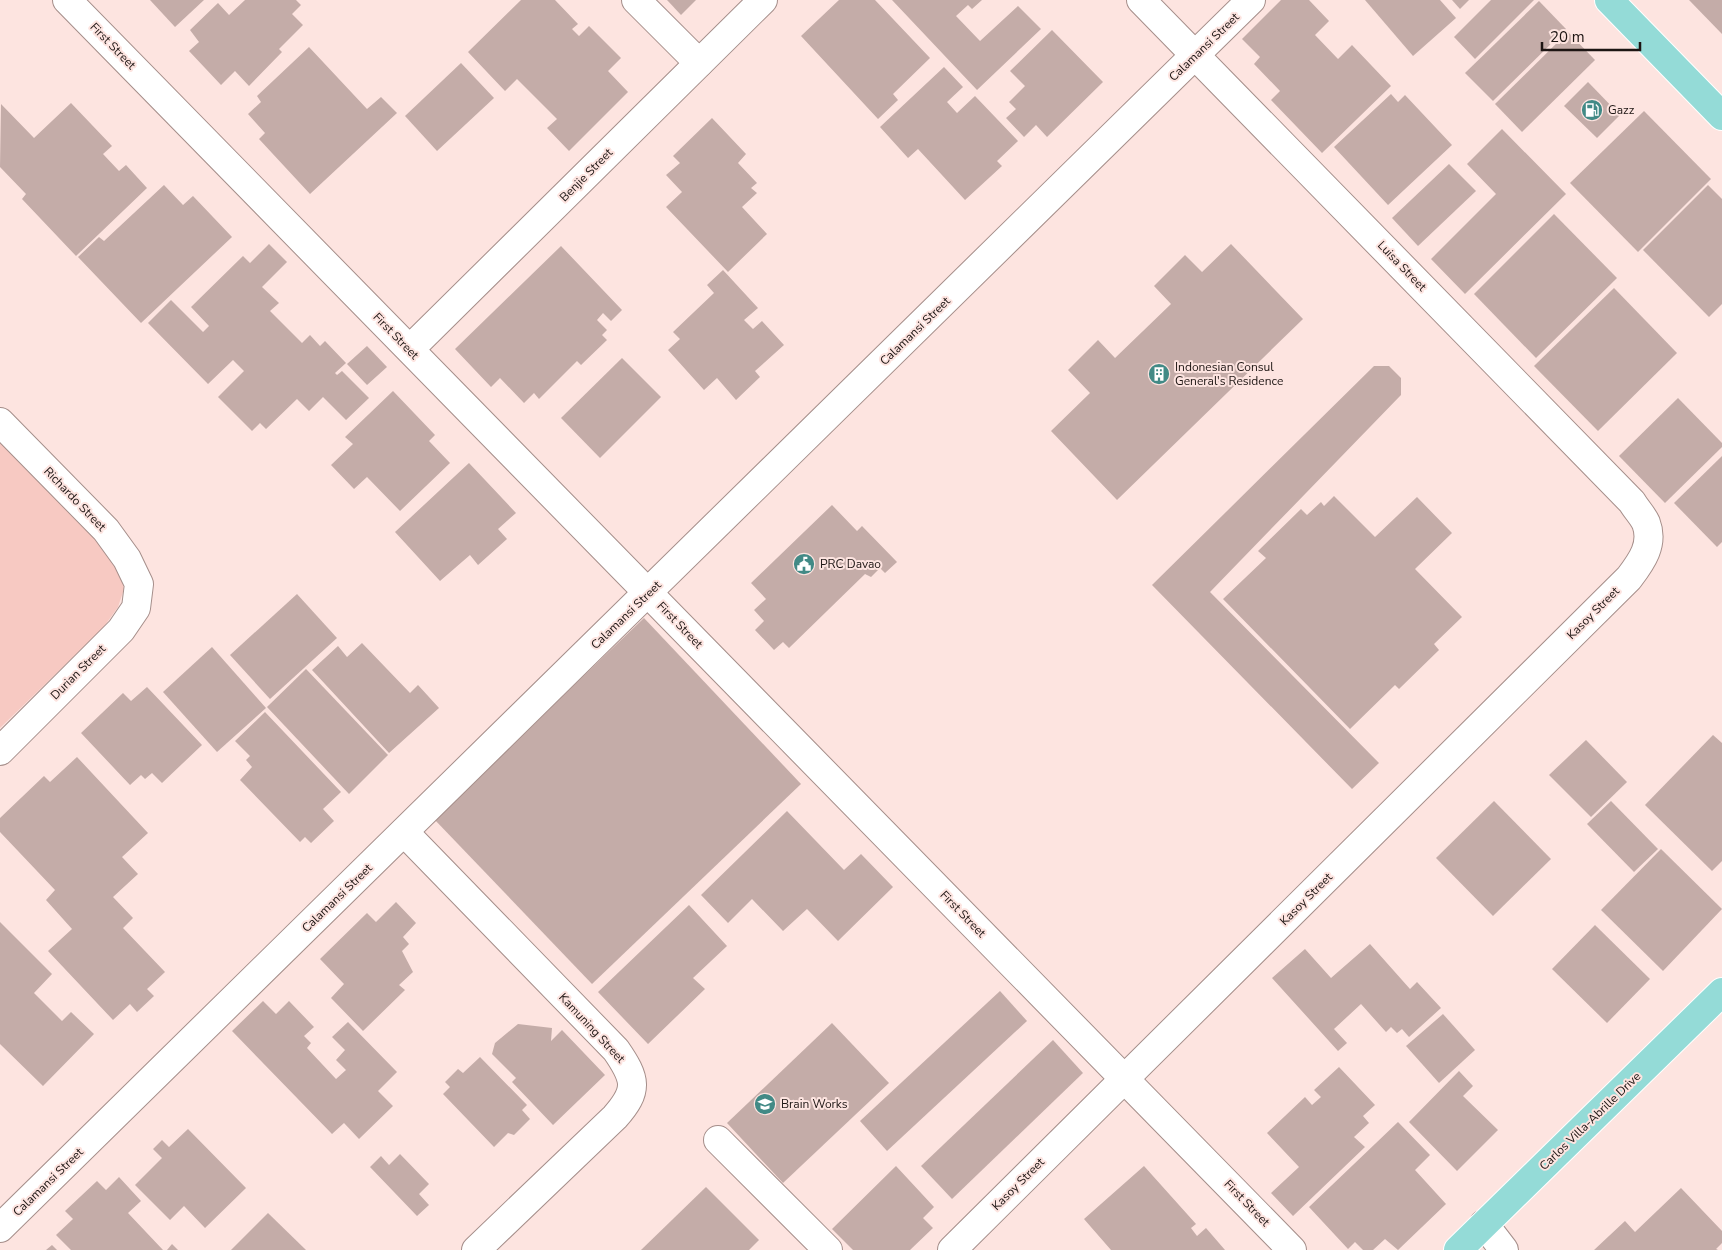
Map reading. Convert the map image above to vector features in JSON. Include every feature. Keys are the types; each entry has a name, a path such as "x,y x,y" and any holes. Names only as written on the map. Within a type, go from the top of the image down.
{"main road":[{"path":"1609,0 1722,116"},
{"name":"Carlos Villa-Abrille Drive","path":"1458,1250 1722,992"}],"street":[{"name":"First Street","path":"67,0 1292,1250"},
{"path":"636,0 699,64"},
{"name":"Benjie Street","path":"410,349 763,0"},
{"name":"Luisa Street","path":"1141,0 1196,54 1632,502 1645,522 1649,540"},
{"name":"Calamansi Street","path":"0,1228 1251,0"},
{"name":"Richardo Street","path":"0,422 106,530 127,559 139,584"},
{"name":"Kasoy Street","path":"952,1250 1629,578 1642,560 1649,540"},
{"name":"Durian Street","path":"0,751 121,630 136,608 139,584"},
{"name":"Kamuning Street","path":"404,832 616,1050 627,1066 633,1085 628,1102 615,1117 476,1250"},
{"path":"718,1140 828,1250"},
{"path":"1484,1224 1504,1250"}],"shaded area":[{"path":"0,442 101,544 118,566 124,589 118,607 103,628 0,728"}],"building":[{"path":"150,0 204,0 175,27"},
{"path":"245,0 296,0 301,5 292,14 303,25 279,49 282,52 249,86 235,71 221,85 189,51 199,42 190,30 218,3 229,15"},
{"path":"521,0 555,0 578,24 572,29 579,36 589,26 621,58 608,71 628,92 569,151 547,128 557,119 517,79 505,91 468,52"},
{"path":"667,0 696,0 681,15"},
{"path":"839,0 875,0 930,58 893,94 898,100 878,119 801,36"},
{"path":"892,0 982,0 972,9 968,5 956,16 980,41 1018,6 1041,29 977,90"},
{"path":"1281,0 1309,0 1329,21 1315,35 1338,59 1352,45 1391,86 1322,153 1271,100 1280,91 1254,64 1260,57 1242,39"},
{"path":"1365,0 1440,0 1456,18 1413,56"},
{"path":"1452,0 1469,0 1460,9"},
{"path":"1491,0 1534,0 1475,59 1454,37"},
{"path":"1689,0 1722,0 1722,34"},
{"path":"1539,1 1566,29 1493,101 1465,73"},
{"path":"1052,30 1103,82 1047,137 1036,125 1024,137 1006,118 1016,109 1009,102 1025,86 1010,71"},
{"path":"1568,32 1595,60 1522,132 1495,104"},
{"path":"309,47 367,109 381,97 397,113 310,194 259,139 265,133 248,114 261,102 257,96"},
{"path":"461,63 494,98 437,151 405,116"},
{"path":"944,67 963,87 947,102 957,113 975,96 1018,141 997,161 1002,166 965,200 918,149 908,158 880,127"},
{"name":"Gazz","path":"1588,82 1620,115 1597,138 1564,106"},
{"path":"1391,94 1398,102 1405,95 1452,145 1388,205 1334,147"},
{"path":"71,103 112,146 103,154 119,171 126,165 147,188 76,256 22,199 26,194 0,167 1,104 34,138"},
{"path":"1644,111 1711,179 1638,252 1570,183"},
{"path":"712,118 746,154 738,163 757,183 751,188 757,193 742,207 767,234 728,272 666,207 682,192 666,175 680,163 673,156"},
{"path":"1502,129 1566,194 1465,294 1431,259 1496,194 1467,164"},
{"path":"1449,164 1476,191 1418,246 1392,218"},
{"path":"164,185 183,205 193,196 232,237 141,323 78,257 99,237 104,241"},
{"path":"1708,185 1722,199 1722,304 1709,317 1643,250"},
{"path":"1554,214 1617,278 1536,358 1474,294"},
{"path":"269,244 287,262 262,287 279,303 270,311 302,343 310,335 320,346 325,341 346,363 335,373 337,375 342,371 369,398 346,420 323,397 309,411 297,399 266,429 260,423 252,431 218,397 244,371 233,360 208,384 148,323 171,300 203,332 209,326 191,307 243,256 250,263"},
{"name":"Indonesian Consul General's Residence","path":"1231,244 1303,319 1117,500 1051,431 1090,393 1068,370 1098,340 1115,358 1171,304 1154,286 1185,255 1202,272"},
{"path":"561,246 622,310 611,321 603,313 597,320 607,330 602,335 607,340 581,365 577,361 539,399 534,393 524,403 500,378 491,387 455,349"},
{"path":"723,270 758,308 744,320 753,329 762,321 784,345 755,371 760,377 736,400 717,378 704,390 668,350 680,339 673,332 714,293 707,285"},
{"path":"1614,288 1677,353 1598,431 1534,366"},
{"path":"367,346 387,367 367,385 347,364"},
{"path":"622,358 661,397 600,458 561,418"},
{"path":"1374,366 1389,366 1401,378 1401,395 1210,592 1379,763 1352,789 1152,585"},
{"path":"393,391 435,435 429,441 450,463 400,511 367,477 354,489 331,465 353,444 345,437"},
{"path":"1678,398 1722,443 1722,447 1665,503 1619,456"},
{"path":"1722,456 1722,542 1717,547 1674,503"},
{"path":"469,463 516,513 498,529 507,539 478,565 470,555 440,581 395,532"},
{"path":"1334,496 1375,537 1417,497 1452,533 1415,569 1462,617 1434,644 1439,650 1399,689 1395,685 1350,729 1223,599 1266,558 1258,551 1301,509 1307,515 1321,502 1324,506"},
{"path":"832,505 857,531 862,526 897,562 885,573 880,568 871,577 865,574 789,648 783,642 774,650 755,630 764,621 754,610 766,599 751,583"},
{"path":"297,594 337,638 270,699 230,655"},
{"path":"644,618 801,784 592,984 434,819"},
{"path":"362,643 410,693 418,685 439,708 389,753 312,670 338,646 347,657"},
{"path":"212,647 266,708 217,752 163,692"},
{"path":"306,669 388,755 349,794 267,707"},
{"path":"147,687 202,745 162,783 152,773 145,779 141,775 130,785 81,733 123,693 131,701"},
{"path":"265,712 341,792 323,809 334,821 311,843 305,837 300,842 240,780 252,767 246,760 250,756 235,741"},
{"path":"1713,735 1722,743 1722,861 1712,871 1645,805"},
{"path":"1586,740 1627,782 1591,817 1549,775"},
{"path":"77,757 148,833 122,857 138,874 113,897 133,918 123,928 165,972 147,989 154,996 137,1012 130,1004 113,1020 48,951 72,929 46,900 55,890 0,832 0,818 44,776 50,782"},
{"path":"1494,801 1551,859 1493,916 1436,858"},
{"path":"1611,801 1658,849 1634,872 1587,824"},
{"path":"787,811 844,870 861,854 893,887 838,941 807,909 783,931 752,899 728,923 701,895"},
{"path":"1661,849 1722,909 1663,971 1601,910"},
{"path":"396,902 416,923 403,937 409,944 402,951 413,972 399,985 405,990 363,1031 331,998 344,984 320,959 367,913 376,922"},
{"path":"689,905 727,946 693,978 705,989 648,1044 598,992"},
{"path":"0,922 52,974 34,993 62,1021 71,1012 94,1034 43,1086 0,1044"},
{"path":"1595,925 1650,979 1607,1023 1552,969"},
{"path":"1370,944 1410,989 1417,982 1441,1008 1409,1037 1402,1029 1397,1033 1391,1027 1386,1032 1361,1004 1334,1029 1347,1043 1338,1051 1272,978 1305,949 1331,978"},
{"path":"1000,991 1027,1021 887,1151 860,1121"},
{"path":"263,1001 276,1014 289,1001 314,1027 304,1036 311,1043 307,1048 336,1079 346,1070 336,1060 345,1050 332,1037 348,1022 397,1072 378,1091 393,1106 359,1139 344,1123 332,1134 232,1031"},
{"path":"1443,1014 1475,1050 1439,1083 1406,1046"},
{"path":"832,1023 889,1083 783,1183 727,1123"},
{"path":"518,1024 552,1028 551,1041 562,1030 605,1075 553,1125 512,1082 516,1078 492,1054 495,1043"},
{"path":"1053,1040 1083,1073 952,1199 921,1166"},
{"path":"480,1057 527,1105 522,1110 530,1119 514,1135 508,1133 494,1147 443,1094 450,1087 445,1082 458,1069 463,1073"},
{"path":"1339,1067 1375,1105 1363,1116 1369,1123 1354,1137 1365,1147 1293,1216 1271,1193 1299,1167 1267,1133 1305,1097 1312,1105 1321,1097 1314,1090"},
{"path":"1459,1071 1473,1086 1463,1096 1498,1130 1457,1171 1409,1122"},
{"path":"1398,1122 1430,1155 1415,1170 1446,1204 1398,1250 1385,1239 1373,1250 1363,1250 1355,1242 1348,1249 1309,1207"},
{"path":"188,1129 246,1188 205,1228 184,1206 170,1220 135,1185 162,1158 153,1149 162,1140 169,1147"},
{"path":"400,1154 429,1184 419,1194 429,1205 417,1216 370,1167 381,1156 389,1165"},
{"path":"896,1166 934,1207 923,1218 933,1228 910,1250 853,1250 832,1229"},
{"path":"1144,1166 1196,1224 1191,1228 1197,1236 1206,1228 1225,1250 1111,1250 1084,1219"},
{"path":"119,1177 141,1201 128,1213 163,1250 71,1250 56,1235 73,1219 65,1211 97,1181 106,1190"},
{"path":"706,1187 759,1240 749,1250 641,1250"},
{"path":"1681,1188 1722,1231 1722,1243 1716,1249 1718,1250 1594,1250 1625,1221 1635,1232"},
{"path":"268,1213 306,1250 231,1250"},
{"path":"172,1244 178,1250 167,1250"},
{"path":"52,1245 57,1250 46,1250"}],"place":[{"name":"Gazz","path":"1592,110"},
{"name":"Indonesian Consul General's Residence","path":"1159,374"},
{"name":"PRC Davao","path":"804,564"},
{"name":"Brain Works","path":"765,1104"}]}
